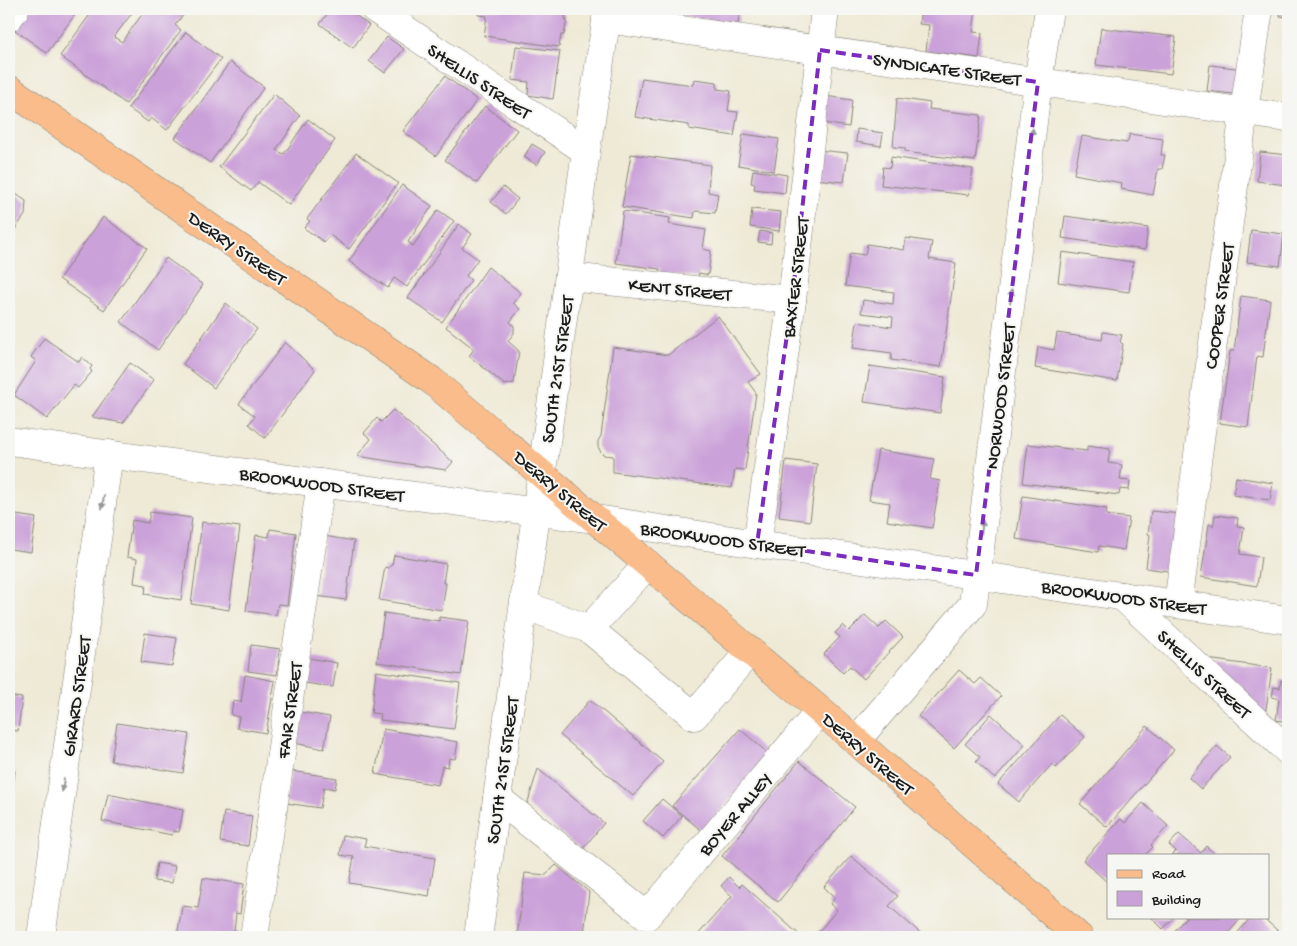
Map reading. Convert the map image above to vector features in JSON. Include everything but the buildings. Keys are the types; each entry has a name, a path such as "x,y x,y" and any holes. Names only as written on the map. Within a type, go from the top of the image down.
{"main road":[{"name":"DERRY STREET","path":"9,89 431,380 856,741 1079,937"}],"street":[{"path":"9,17 15,9"},
{"name":"BAXTER STREET","path":"757,544 792,300 825,9"},
{"name":"NORWOOD STREET","path":"856,741 973,604 1038,82 1049,9"},
{"name":"COOPER STREET","path":"1178,604 1259,9"},
{"name":"SHELLIS STREET","path":"378,10 586,151"},
{"name":"SYNDICATE STREET","path":"607,14 820,50 1288,118"},
{"name":"SOUTH 21ST STREET","path":"478,937 586,151 607,14"},
{"name":"KENT STREET","path":"569,277 792,300"},
{"name":"BROOKWOOD STREET","path":"9,440 596,519 1288,620"},
{"name":"GIRARD STREET","path":"41,937 109,454"},
{"name":"FAIR STREET","path":"254,937 321,483"},
{"path":"590,629 648,564"},
{"name":"SHELLIS STREET","path":"1122,596 1288,751"},
{"path":"524,605 590,629 694,716 750,651"},
{"name":"BOYER ALLEY","path":"497,798 647,916 820,711"}],"highlighted area":[{"path":"820,50 1038,82 976,575 757,544 792,300"}]}
